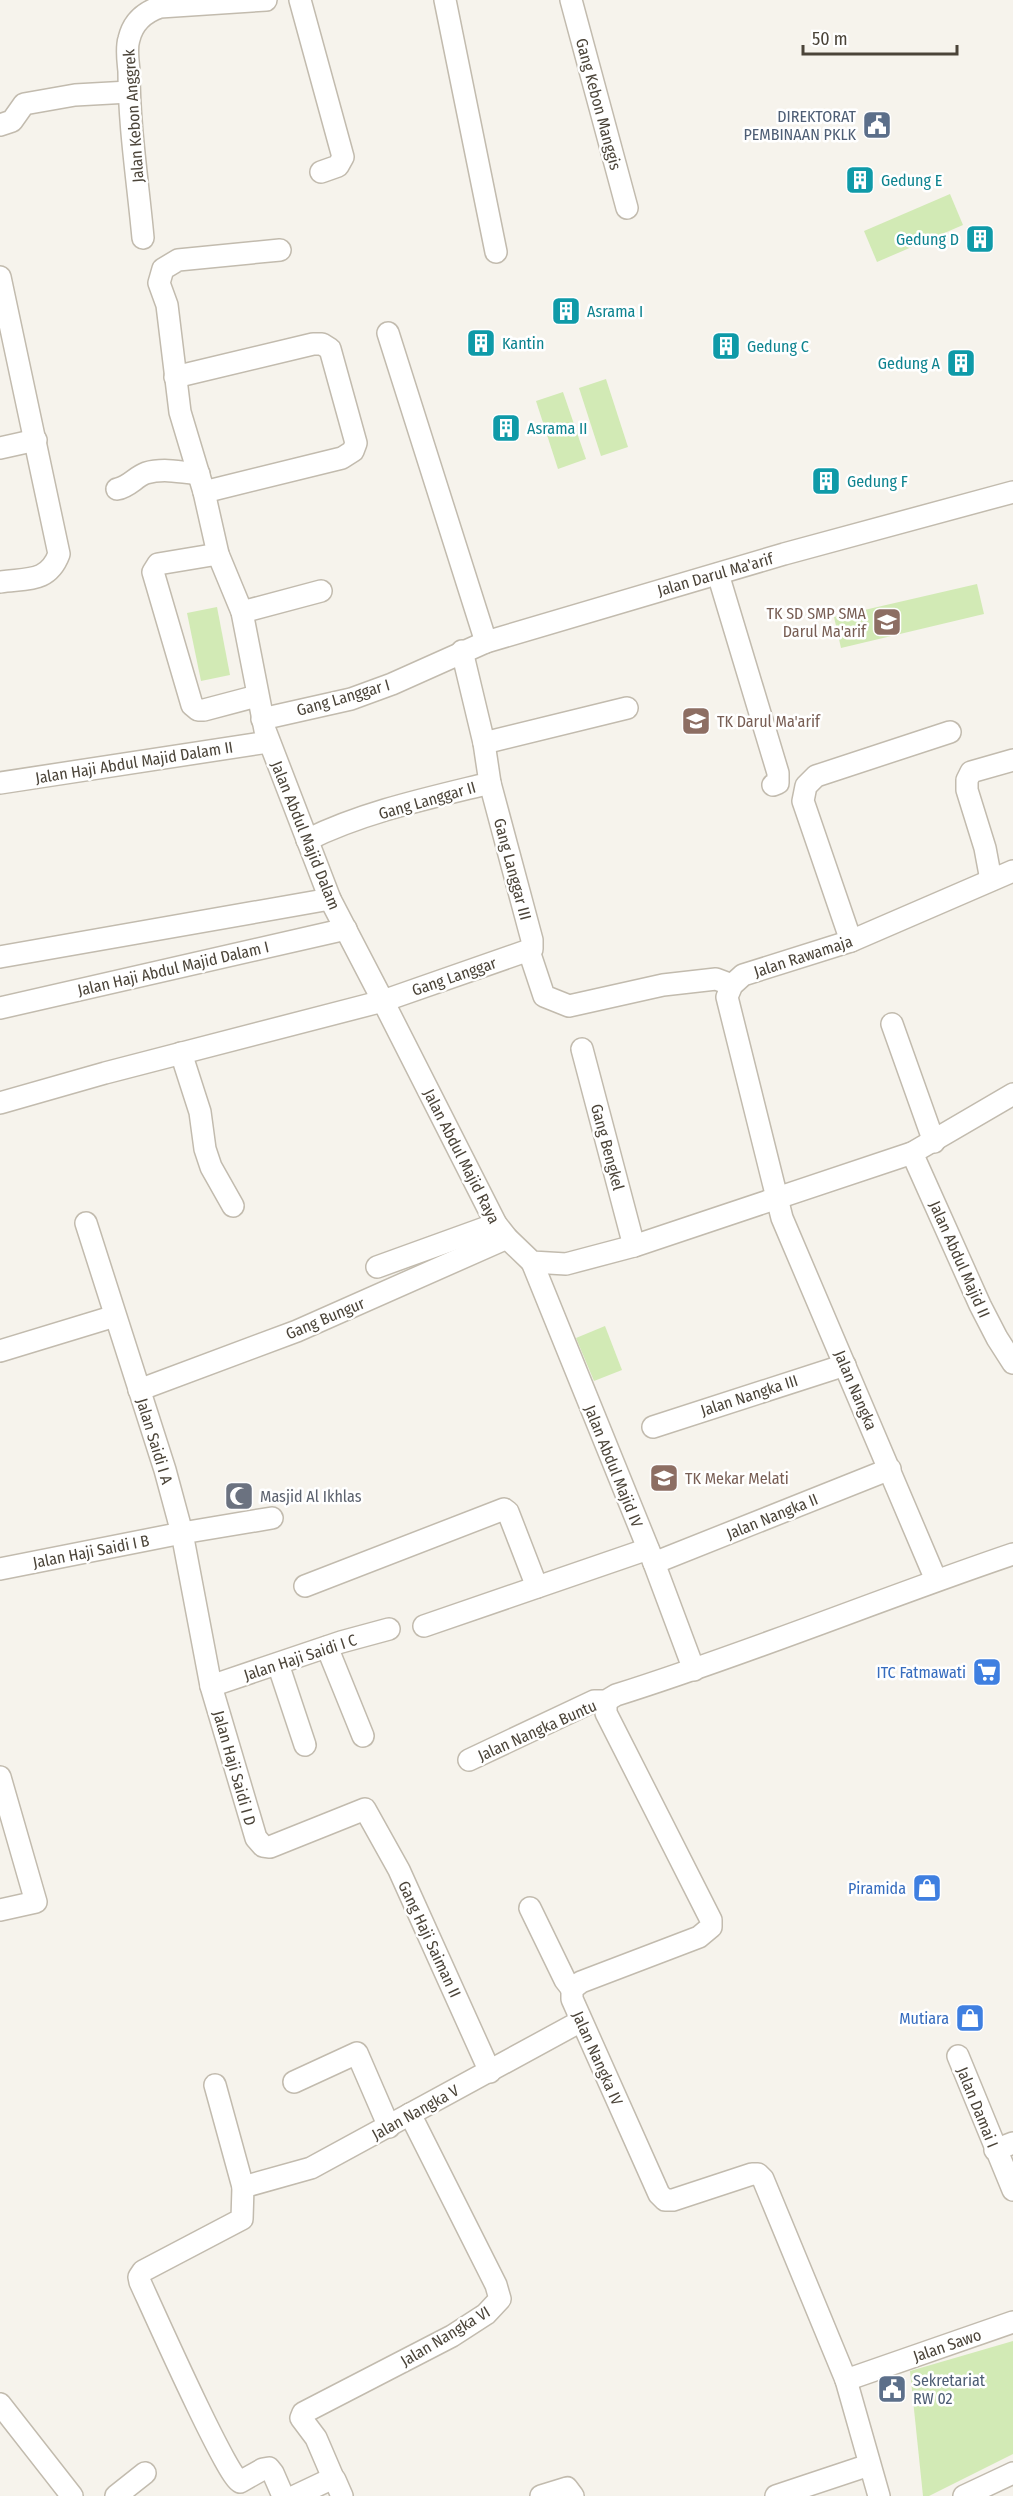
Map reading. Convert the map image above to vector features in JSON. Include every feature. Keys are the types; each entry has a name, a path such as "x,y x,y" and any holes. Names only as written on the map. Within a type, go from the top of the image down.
{"street":[{"name":"Jalan Kebon Anggrek","path":"143,238 129,92 128,39 139,19 148,11 160,7 264,0"},
{"path":"300,0 343,157 338,166 321,172"},
{"path":"445,0 496,252"},
{"name":"Gang Kebon Manggis","path":"571,0 627,208"},
{"path":"0,125 16,117 24,104 43,99 129,92"},
{"name":"Jalan Abdul Majid Dalam","path":"280,250 178,260 163,269 159,283 167,305 180,412 202,483 218,554 242,612 268,742 330,899 383,1001"},
{"path":"0,277 6,328 36,440 59,554 55,565 45,575 0,582"},
{"path":"388,333 486,642"},
{"path":"117,489 128,487 144,474 164,470 202,483 342,458 353,451 356,443 330,349 322,344 313,344 175,377"},
{"path":"0,448 36,440"},
{"name":"Jalan Darul Ma'arif","path":"421,670 486,642 718,574 1013,492"},
{"path":"218,554 158,564 153,572 190,701 194,708 204,710 257,696"},
{"path":"718,574 778,773 778,783 773,785"},
{"path":"242,612 321,591"},
{"name":"Gang Langgar II","path":"307,840 328,830 412,803 490,783 484,743 462,651"},
{"name":"Gang Langgar I","path":"262,718 351,699 392,684 421,670"},
{"path":"484,743 627,708"},
{"path":"851,941 804,801 806,786 816,776 950,732"},
{"name":"Jalan Haji Abdul Majid Dalam II","path":"0,783 268,742"},
{"path":"991,880 985,848 967,790 968,780 971,772 1013,760"},
{"name":"Gang Langgar III","path":"490,783 532,940 532,948 527,952 544,996 569,1006 663,985 716,979 732,985"},
{"name":"Jalan Rawamaja","path":"732,985 743,975 851,941 1013,871"},
{"path":"0,957 330,899"},
{"name":"Jalan Haji Abdul Majid Dalam I","path":"0,1008 346,928"},
{"name":"Gang Langgar","path":"383,1001 450,976 527,952"},
{"path":"732,985 727,997 776,1199"},
{"path":"0,1103 383,1001"},
{"name":"Jalan Abdul Majid Raya","path":"383,1001 501,1231 532,1262"},
{"path":"892,1024 934,1142"},
{"name":"Gang Bengkel","path":"582,1049 634,1246"},
{"path":"181,1053 200,1112 205,1149 211,1167 233,1206"},
{"path":"532,1262 566,1264 634,1246 912,1153 1013,1094"},
{"name":"Jalan Abdul Majid II","path":"912,1153 980,1305 1013,1363"},
{"name":"Jalan Nangka","path":"776,1199 936,1580"},
{"name":"Jalan Saidi I A","path":"86,1224 165,1470 182,1533 211,1686"},
{"path":"377,1267 501,1231"},
{"name":"Gang Bungur","path":"139,1390 297,1331 501,1231"},
{"name":"Jalan Abdul Majid IV","path":"532,1262 651,1556 694,1670"},
{"path":"0,1351 115,1316"},
{"name":"Jalan Nangka III","path":"653,1427 845,1365"},
{"name":"Jalan Nangka II","path":"424,1626 537,1587 651,1556 890,1468"},
{"path":"305,1586 504,1509 508,1512 537,1587"},
{"name":"Jalan Haji Saidi I B","path":"0,1569 182,1533 272,1518"},
{"path":"606,1701 616,1695 694,1670 936,1580 1013,1554"},
{"name":"Jalan Haji Saidi I C","path":"211,1686 389,1629"},
{"path":"327,1647 363,1736"},
{"path":"278,1664 305,1745"},
{"name":"Jalan Haji Saidi I D","path":"211,1686 258,1843 270,1847 365,1809"},
{"name":"Jalan Nangka Buntu","path":"469,1760 594,1701 606,1701"},
{"name":"Jalan Nangka IV","path":"606,1701 606,1713 711,1920 711,1927 699,1937 581,1982 572,1989 572,1999 659,2194 665,2200 673,2200 752,2174 758,2174 763,2179 846,2380"},
{"path":"0,1777 36,1902 0,1910"},
{"name":"Gang Haji Saiman II","path":"365,1809 399,1870 490,2072"},
{"path":"530,1908 572,1989"},
{"name":"Jalan Nangka V","path":"243,2187 311,2168 580,2021"},
{"path":"294,2082 357,2053 388,2127"},
{"name":"Jalan Damai I","path":"958,2056 1004,2147 1013,2190"},
{"path":"214,2085 243,2187 242,2219 143,2271 139,2277 218,2448 235,2478 240,2482 269,2468 283,2496"},
{"name":"Jalan Nangka VI","path":"338,2488 316,2438 301,2418 303,2413 452,2336 486,2314 500,2299 496,2285 411,2114"},
{"name":"Jalan Sawo","path":"846,2380 1013,2322"},
{"path":"846,2380 879,2496"},
{"path":"0,2404 72,2496"},
{"path":"776,2496 869,2465"},
{"path":"116,2496 145,2473"},
{"path":"964,2496 1013,2474"},
{"path":"295,2496 338,2488"},
{"path":"541,2496 563,2488 570,2490 573,2496"}],"green space":[{"path":"950,194 963,225 877,262 864,231"},
{"path":"606,379 628,447 601,456 579,388"},
{"path":"563,392 586,459 558,469 536,401"},
{"path":"977,584 984,614 841,648 834,617"},
{"path":"217,607 230,675 201,681 187,613"},
{"path":"605,1326 622,1370 594,1381 576,1338"},
{"path":"1013,2341 1013,2454 929,2496 923,2496 910,2371"}],"place":[{"name":"DIREKTORAT PEMBINAAN PKLK","path":"877,125"},
{"name":"Gedung E","path":"860,180"},
{"name":"Gedung D","path":"980,239"},
{"name":"Asrama I","path":"566,311"},
{"name":"Kantin","path":"481,343"},
{"name":"Gedung C","path":"726,346"},
{"name":"Gedung A","path":"961,363"},
{"name":"Asrama II","path":"506,428"},
{"name":"Gedung F","path":"826,481"},
{"name":"TK SD SMP SMA Darul Ma'arif","path":"887,622"},
{"name":"TK Darul Ma'arif","path":"696,721"},
{"name":"TK Mekar Melati","path":"664,1478"},
{"name":"Masjid Al Ikhlas","path":"239,1496"},
{"name":"ITC Fatmawati","path":"987,1672"},
{"name":"Piramida","path":"927,1888"},
{"name":"Mutiara","path":"970,2018"},
{"name":"Sekretariat RW 02","path":"892,2389"}]}
